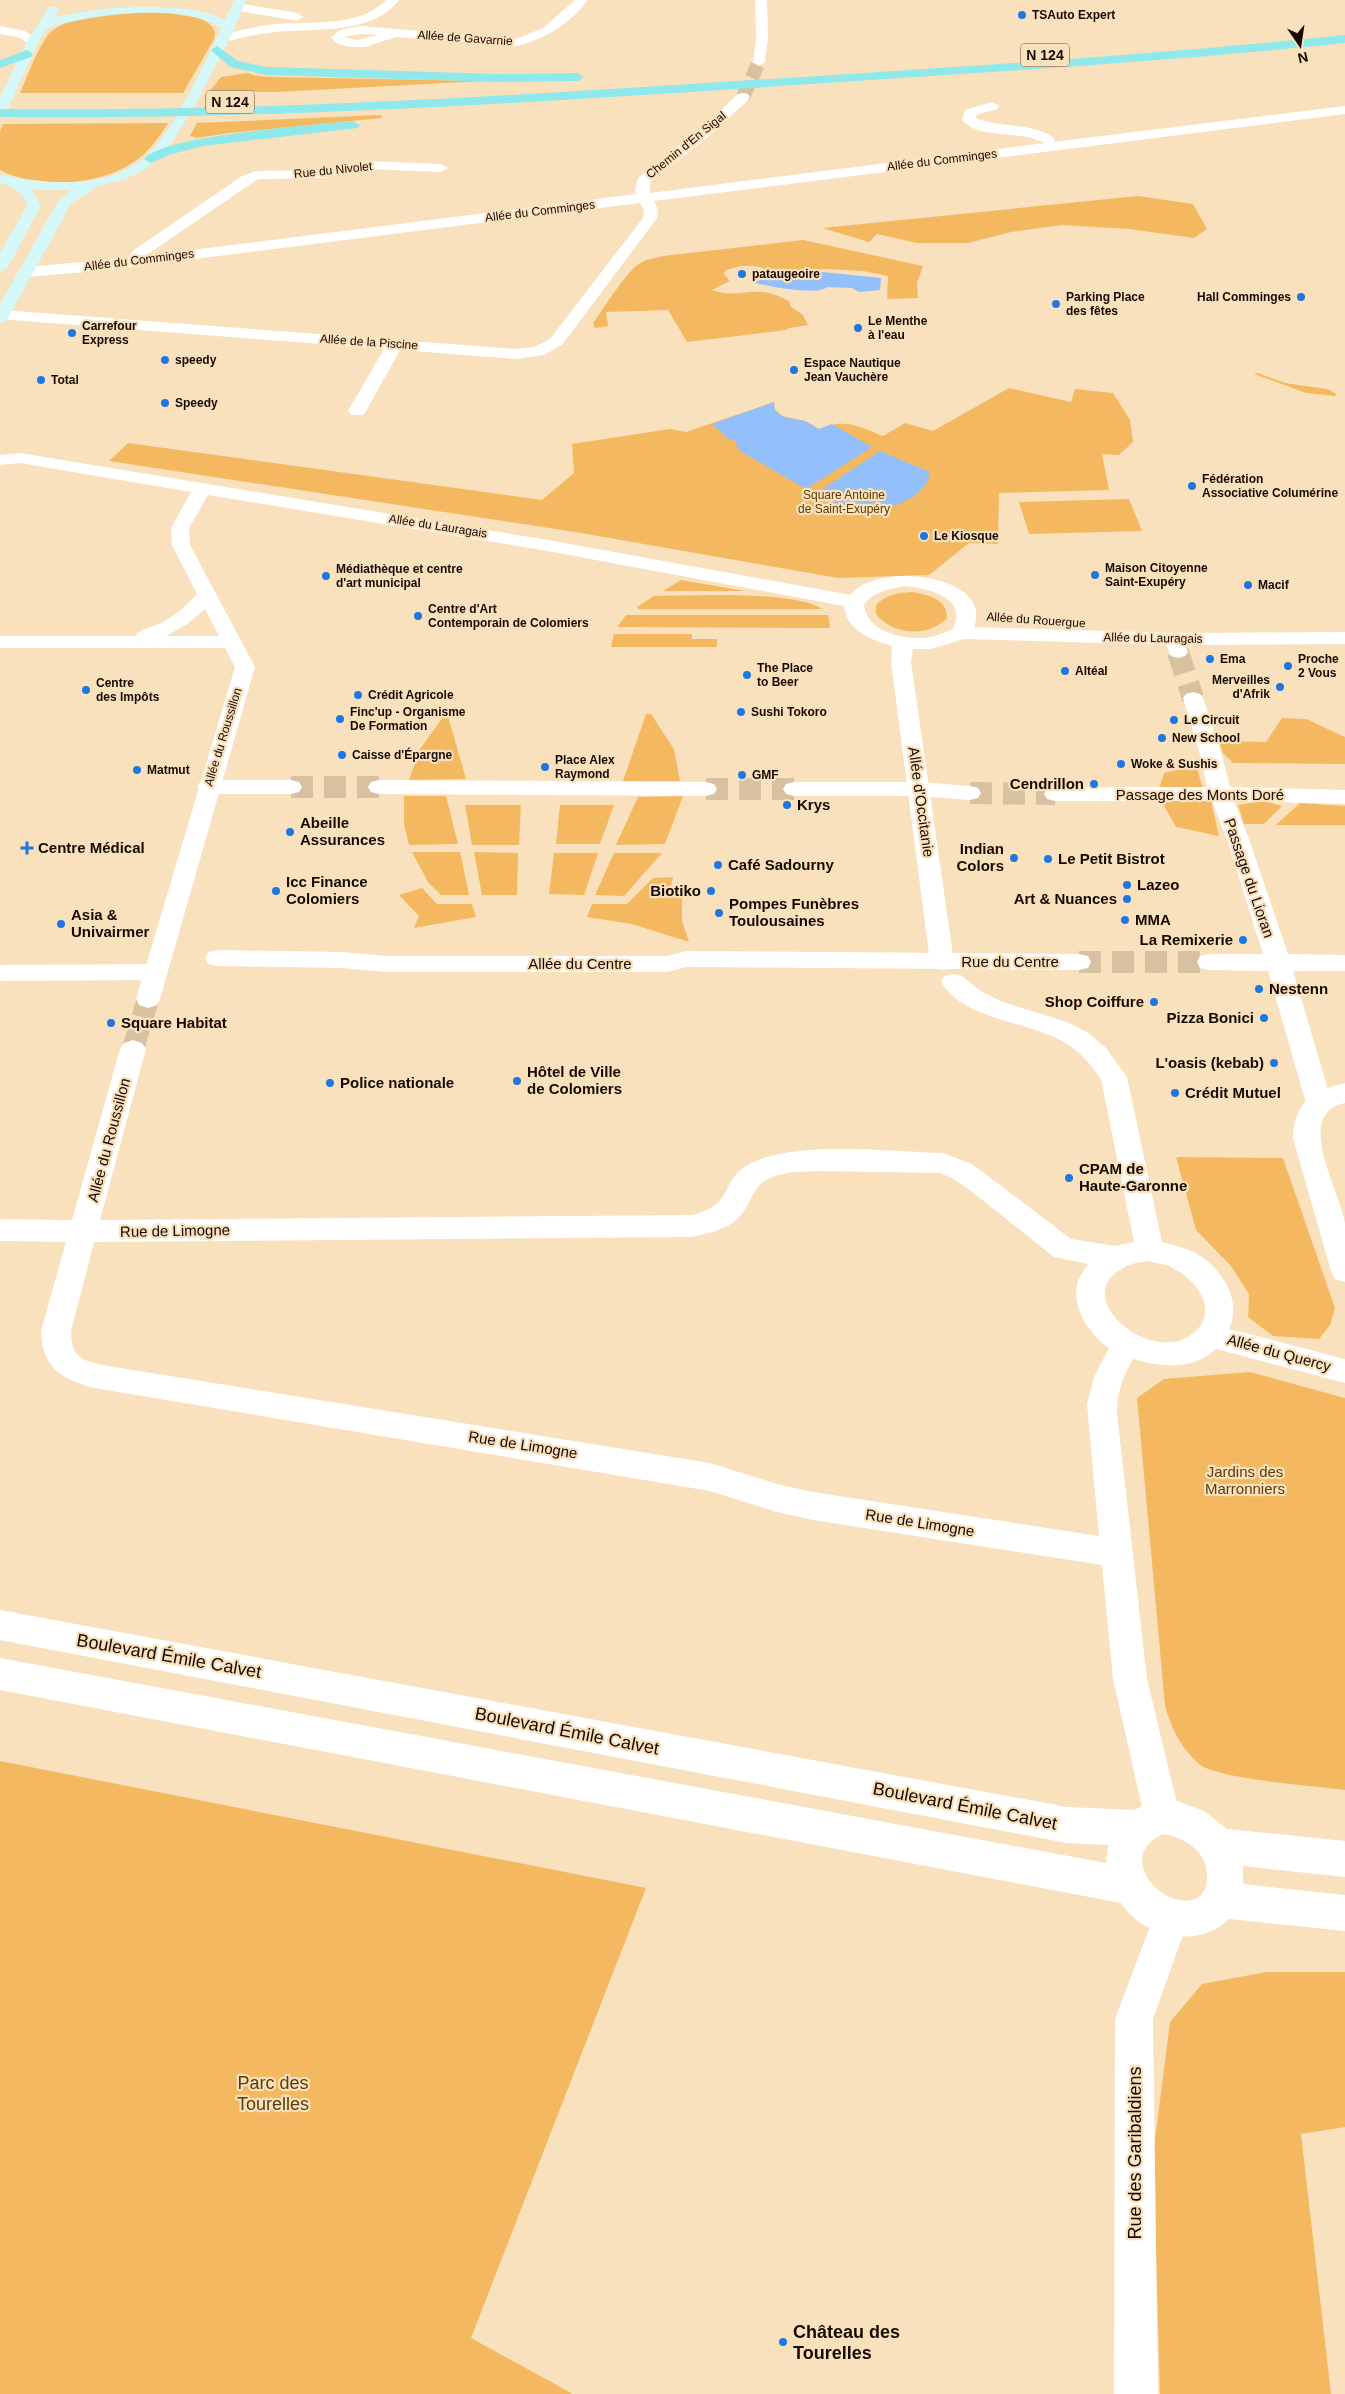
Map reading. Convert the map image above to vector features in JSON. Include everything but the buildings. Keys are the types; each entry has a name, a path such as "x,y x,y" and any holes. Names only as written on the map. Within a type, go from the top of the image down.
{"highway":[{"name":"N 124","path":"0,112 156,114 271,112 744,74 1101,51 1345,30"},
{"path":"223,39 234,64 267,71 500,78 591,77"},
{"name":"N 124","path":"0,103 162,104 458,98 760,83 1160,56 1345,39"},
{"path":"0,64 27,54"},
{"path":"719,73 744,74"},
{"path":"446,116 701,95 760,83"},
{"path":"151,159 167,151 203,142 364,124"}],"main road":[{"path":"0,112 33,41 59,0"},
{"path":"1,317 65,201 80,190 130,172 151,159 178,123 223,39 238,4"},
{"path":"44,25 101,9 152,5 176,6 218,18 223,39"},
{"path":"7,180 57,187 98,183"},
{"path":"0,267 34,206 28,194 7,180"}],"street":[{"path":"223,39 277,28 354,20 382,10 392,0"},
{"name":"Allée de Gavarnie","path":"394,33 522,42 541,36 582,0"},
{"path":"759,62 762,37 761,0"},
{"path":"238,4 286,16 307,17 338,14 362,6"},
{"path":"0,30 21,34 33,41"},
{"name":"Chemin d'En Sigal","path":"647,200 642,191 643,181 704,133 743,97"},
{"name":"Allée du Comminges","path":"992,106 974,110 970,113 969,120 989,128 1043,137 1055,146"},
{"name":"Allée du Comminges","path":"26,272 647,200 1345,110"},
{"name":"Rue du Nivolet","path":"133,261 139,253 247,179 256,175 323,174 367,165 441,168"},
{"name":"Allée de la Piscine","path":"1,317 27,316 515,354 546,350 556,342 650,218 652,210 647,200"},
{"path":"357,412 395,344"},
{"name":"Allée du Lauragais","path":"0,447 20,458"},
{"name":"Allée du Lauragais","path":"0,460 20,458 485,534 854,602"},
{"name":"Allée du Roussillon","path":"148,999 208,788 245,667 181,545 180,528 202,488"},
{"path":"905,580 924,582 941,587 954,594 964,604 965,623 923,644 903,643 872,634 860,625 853,613 854,602 865,591 883,583 905,580"},
{"path":"121,642 154,634 183,620 195,610 207,595"},
{"name":"Allée du Rouergue","path":"965,623 1030,621 1100,624 1345,622"},
{"name":"Allée du Lauragais","path":"965,623 1175,645 1345,638"},
{"path":"0,642 231,642"},
{"name":"Allée d'Occitanie","path":"903,643 900,662 948,972"},
{"name":"Passage du Lioran","path":"1192,698 1211,755 1220,794 1239,842 1278,962 1319,1103"},
{"path":"208,788 292,787"},
{"path":"379,787 706,789"},
{"path":"794,789 920,789 970,794"},
{"name":"Passage des Monts Doré","path":"1055,794 1220,794 1345,797"},
{"name":"Allée du Centre","path":"217,958 342,960 404,964 667,964 686,959 948,972"},
{"name":"Rue du Centre","path":"948,972 1079,962"},
{"path":"1209,962 1345,963"},
{"path":"0,973 155,972"},
{"path":"948,972 976,999 992,1008 1048,1024 1076,1037 1087,1044 1107,1067 1114,1077 1148,1240 1147,1250"},
{"name":"Allée du Roussillon","path":"83,1232 133,1049"},
{"path":"1345,1093 1319,1103 1310,1112 1306,1124 1306,1138 1345,1271"},
{"name":"Rue de Limogne","path":"0,1230 83,1232 692,1226 704,1223 728,1211 749,1180 757,1172 776,1165 803,1160 943,1164 962,1171 981,1184 1064,1250 1114,1257"},
{"name":"Rue de Limogne","path":"83,1232 55,1340 58,1353 68,1365 87,1374 610,1459 710,1477 776,1498 813,1506 1117,1553"},
{"path":"1147,1250 1167,1254 1186,1262 1202,1274 1214,1288 1220,1304 1220,1320 1213,1335 1201,1346 1185,1353 1165,1355 1145,1352 1126,1345 1108,1332 1095,1316 1090,1299 1091,1282 1099,1268 1114,1257 1129,1252 1147,1250"},
{"name":"Allée du Quercy","path":"1213,1335 1229,1341 1345,1371"},
{"path":"1126,1345 1111,1372 1102,1399 1130,1679 1149,1822"},
{"name":"Boulevard Émile Calvet","path":"0,1625 1053,1822 1149,1822"},
{"path":"0,1674 1130,1886"},
{"path":"1345,1859 1219,1846 1197,1825 1180,1818 1149,1822 1127,1839 1123,1854 1124,1870 1130,1886 1140,1900 1154,1910 1171,1918 1189,1919 1205,1914 1225,1900 1345,1913"},
{"path":"1211,1838 1222,1854 1226,1872 1226,1889 1218,1904"},
{"name":"Rue des Garibaldiens","path":"1136,2394 1134,2019 1171,1918"}],"green space":[{"path":"163,10 200,18 211,26 215,32 214,39 183,93 20,93 38,51 46,38 55,29 68,22 100,15"},
{"path":"248,73 256,76 274,77 484,81 276,92 209,92 221,77"},
{"path":"381,115 382,118 229,133 197,138 190,136 197,123"},
{"path":"168,123 138,159 124,168 107,175 89,180 52,182 33,181 0,170 0,132 3,124"},
{"path":"1138,196 1193,204 1207,229 1194,238 1129,229 1062,225 1011,232 968,243 917,243 877,234 869,242 822,228"},
{"path":"803,240 923,266 917,283 918,298 887,299 888,276 863,271 826,269 770,273 761,267 741,266 726,270 724,274 730,281 712,290 732,294 758,292 778,296 790,302 790,306 803,315 808,325 786,330 687,342 668,310 606,312 608,326 595,328 593,323 615,291 628,274 640,263 663,256"},
{"path":"1258,373 1285,383 1327,389 1335,393 1336,396 1306,393 1254,374"},
{"name":"Square Antoine de Saint-Exupéry","path":"1009,388 1071,402 1075,389 1113,393 1130,420 1133,442 1119,455 1102,454 1109,490 999,493 998,544 969,543 929,575 838,578 575,532 109,461 128,443 542,500 574,473 572,444 670,429 686,432 774,402 775,409 782,416 805,421 819,429 837,424 845,424 859,426 883,436 905,423 933,431"},
{"path":"1129,499 1142,531 1029,534 1019,502"},
{"path":"681,580 745,591 663,591"},
{"path":"912,592 936,599 944,606 947,618 930,629 910,631 900,630 891,626 876,614 876,605 884,598"},
{"path":"742,595 790,599 809,603 822,609 638,609 637,607 654,596"},
{"path":"626,615 828,615 830,628 617,627"},
{"path":"614,634 692,634 692,639 717,639 717,647 611,647"},
{"path":"646,714 651,714 674,749 680,781 623,781"},
{"path":"444,716 448,716 466,779 409,780 420,749"},
{"path":"1282,718 1306,719 1345,737 1345,764 1233,763 1223,753 1219,741 1266,742"},
{"path":"1196,765 1203,789 1159,789 1164,773"},
{"path":"404,796 446,796 458,844 409,845 404,824"},
{"path":"683,796 665,844 616,845 638,797"},
{"path":"1161,800 1211,801 1219,836 1176,827"},
{"path":"1263,801 1282,806 1264,824 1244,824 1238,805"},
{"path":"1300,803 1345,806 1345,825 1276,825"},
{"path":"465,805 521,805 519,845 472,845"},
{"path":"560,805 614,805 600,844 556,844"},
{"path":"412,852 460,852 469,895 441,895 428,882"},
{"path":"474,852 518,853 517,895 482,895"},
{"path":"554,853 598,853 584,895 549,894"},
{"path":"614,853 662,853 624,896 595,895"},
{"path":"673,877 670,891 682,892 682,921 689,942 632,924 587,917 592,904 627,904 653,878"},
{"path":"422,888 437,904 472,904 476,917 414,928 419,916 399,895"},
{"path":"1176,1157 1283,1158 1335,1308 1330,1325 1319,1339 1273,1336 1248,1317 1249,1294 1231,1266 1196,1230"},
{"name":"Jardins des Marronniers","path":"1250,1372 1345,1398 1345,1790 1245,1778 1209,1769 1199,1764 1182,1744 1170,1722 1165,1706 1137,1398 1164,1379"},
{"name":"Parc des Tourelles","path":"0,1761 646,1888 471,2338 573,2394 0,2394"},
{"path":"1266,1972 1345,1972 1345,2127 1301,2134 1331,2394 1160,2394 1153,2155 1170,2022 1202,1984"}],"water":[{"path":"823,272 881,278 880,290 859,292 852,288 827,287 822,290 813,291 779,288 752,282 791,273"},
{"path":"774,402 775,411 784,417 805,421 819,429 832,424 872,447 806,489 740,451 734,440 729,440 712,424"},
{"path":"880,451 930,472 927,482 921,490 902,503 879,510 858,513 815,494"}],"tunnel":[{"path":"743,97 759,62"},
{"path":"1178,652 1193,698"},
{"path":"291,787 379,787"},
{"path":"706,789 794,789"},
{"path":"970,793 1055,794"},
{"path":"1079,962 1209,962"},
{"path":"133,1049 148,999"}],"place":[{"name":"TSAuto Expert","path":"1022,15"},
{"name":"pataugeoire","path":"742,274"},
{"name":"Hall Comminges","path":"1301,297"},
{"name":"Parking Place des fêtes","path":"1056,304"},
{"name":"Le Menthe à l'eau","path":"858,328"},
{"name":"Carrefour Express","path":"72,333"},
{"name":"speedy","path":"165,360"},
{"name":"Espace Nautique Jean Vauchère","path":"794,370"},
{"name":"Total","path":"41,380"},
{"name":"Speedy","path":"165,403"},
{"name":"Fédération Associative Columérine","path":"1192,486"},
{"name":"Le Kiosque","path":"924,536"},
{"name":"Maison Citoyenne Saint-Exupéry","path":"1095,575"},
{"name":"Médiathèque et centre d'art municipal","path":"326,576"},
{"name":"Macif","path":"1248,585"},
{"name":"Centre d'Art Contemporain de Colomiers","path":"418,616"},
{"name":"Ema","path":"1210,659"},
{"name":"Proche 2 Vous","path":"1288,666"},
{"name":"Altéal","path":"1065,671"},
{"name":"The Place to Beer","path":"747,675"},
{"name":"Merveilles d'Afrik","path":"1280,687"},
{"name":"Centre des Impôts","path":"86,690"},
{"name":"Crédit Agricole","path":"358,695"},
{"name":"Sushi Tokoro","path":"741,712"},
{"name":"Finc'up - Organisme De Formation","path":"340,719"},
{"name":"Le Circuit","path":"1174,720"},
{"name":"New School","path":"1162,738"},
{"name":"Caisse d'Épargne","path":"342,755"},
{"name":"Woke & Sushis","path":"1121,764"},
{"name":"Place Alex Raymond","path":"545,767"},
{"name":"Matmut","path":"137,770"},
{"name":"GMF","path":"742,775"},
{"name":"Cendrillon","path":"1094,784"},
{"name":"Krys","path":"787,805"},
{"name":"Abeille Assurances","path":"290,832"},
{"name":"Centre Médical","path":"27,848"},
{"name":"Indian Colors","path":"1014,858"},
{"name":"Le Petit Bistrot","path":"1048,859"},
{"name":"Café Sadourny","path":"718,865"},
{"name":"Lazeo","path":"1127,885"},
{"name":"Icc Finance Colomiers","path":"276,891"},
{"name":"Biotiko","path":"711,891"},
{"name":"Art & Nuances","path":"1127,899"},
{"name":"Pompes Funèbres Toulousaines","path":"719,913"},
{"name":"MMA","path":"1125,920"},
{"name":"Asia & Univairmer","path":"61,924"},
{"name":"La Remixerie","path":"1243,940"},
{"name":"Nestenn","path":"1259,989"},
{"name":"Shop Coiffure","path":"1154,1002"},
{"name":"Pizza Bonici","path":"1264,1018"},
{"name":"Square Habitat","path":"111,1023"},
{"name":"L'oasis (kebab)","path":"1274,1063"},
{"name":"Hôtel de Ville de Colomiers","path":"517,1081"},
{"name":"Police nationale","path":"330,1083"},
{"name":"Crédit Mutuel","path":"1175,1093"},
{"name":"CPAM de Haute-Garonne","path":"1069,1178"},
{"name":"Château des Tourelles","path":"783,2342"}]}
